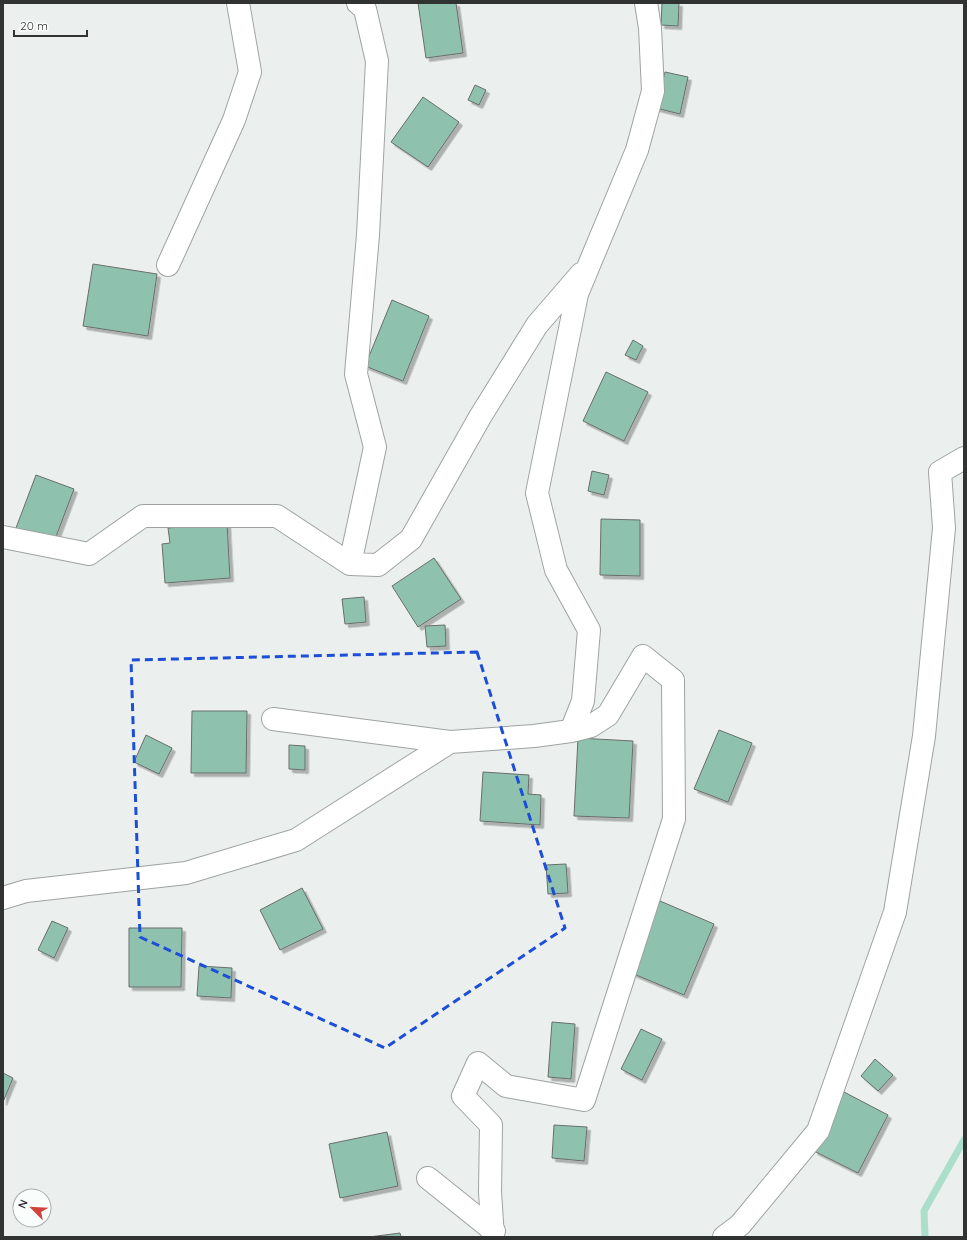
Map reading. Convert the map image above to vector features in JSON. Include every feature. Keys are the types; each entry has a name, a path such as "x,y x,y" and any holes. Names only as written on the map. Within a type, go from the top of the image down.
{"street":[{"path":"168,265 234,120 250,72 238,3"},
{"path":"350,564 375,447 356,374 368,235 377,61 365,9 358,3"},
{"path":"570,731 583,701 589,630 556,570 537,493 577,294 636,150 653,92 650,28 646,3"},
{"path":"3,537 89,554 144,516 277,516 350,564 378,565 411,539 480,417 537,325 591,262"},
{"path":"724,1237 740,1225 818,1131 895,912 924,736 944,528 940,472 964,458"},
{"path":"273,719 450,742 534,736 570,731 591,726 608,715 643,656 673,680 674,819 584,1100 506,1086 478,1063 463,1096 491,1125 490,1192 493,1234"},
{"path":"3,898 26,891 186,872 296,840 450,742"},
{"path":"428,1178 493,1234"}],"highlighted area":[{"path":"477,652 565,928 385,1048 140,937 131,660"}],"building":[{"path":"418,3 456,3 463,53 426,58"},
{"path":"662,3 679,3 678,26 661,25"},
{"path":"665,72 688,77 680,114 656,108"},
{"path":"475,85 486,90 479,105 468,100"},
{"path":"423,97 459,122 428,167 391,142"},
{"path":"93,264 157,274 148,336 83,326"},
{"path":"392,300 429,316 403,381 365,366"},
{"path":"633,340 643,346 636,360 625,355"},
{"path":"606,372 648,392 624,441 583,421"},
{"path":"592,471 609,475 604,495 588,491"},
{"path":"36,475 74,489 54,542 16,528"},
{"path":"601,519 640,520 640,576 600,575"},
{"path":"227,523 230,578 165,583 162,544 170,543 168,528"},
{"path":"434,558 461,599 418,627 392,586"},
{"path":"364,597 366,622 345,624 342,599"},
{"path":"445,625 446,646 427,647 425,626"},
{"path":"192,711 247,711 246,773 191,773"},
{"path":"719,730 752,743 728,802 694,789"},
{"path":"146,735 172,748 159,774 134,762"},
{"path":"578,738 633,741 629,818 574,816"},
{"path":"289,745 305,746 305,770 289,769"},
{"path":"483,772 529,775 528,794 541,795 540,825 480,821"},
{"path":"566,864 568,893 548,894 546,865"},
{"path":"302,888 323,929 280,950 260,910"},
{"path":"660,901 714,924 684,995 629,972"},
{"path":"52,921 68,928 54,958 38,950"},
{"path":"129,928 182,928 181,987 129,987"},
{"path":"199,966 232,968 231,998 197,996"},
{"path":"552,1022 575,1024 571,1079 548,1077"},
{"path":"641,1029 662,1039 642,1080 621,1069"},
{"path":"875,1059 893,1075 878,1091 861,1076"},
{"path":"3,1073 13,1078 3,1102"},
{"path":"844,1092 888,1115 858,1173 814,1151"},
{"path":"554,1125 587,1127 584,1161 552,1158"},
{"path":"387,1132 398,1186 340,1198 329,1144"},
{"path":"400,1233 401,1237 369,1237"}],"waterway":[{"path":"925,1237 924,1211 964,1140"}]}
